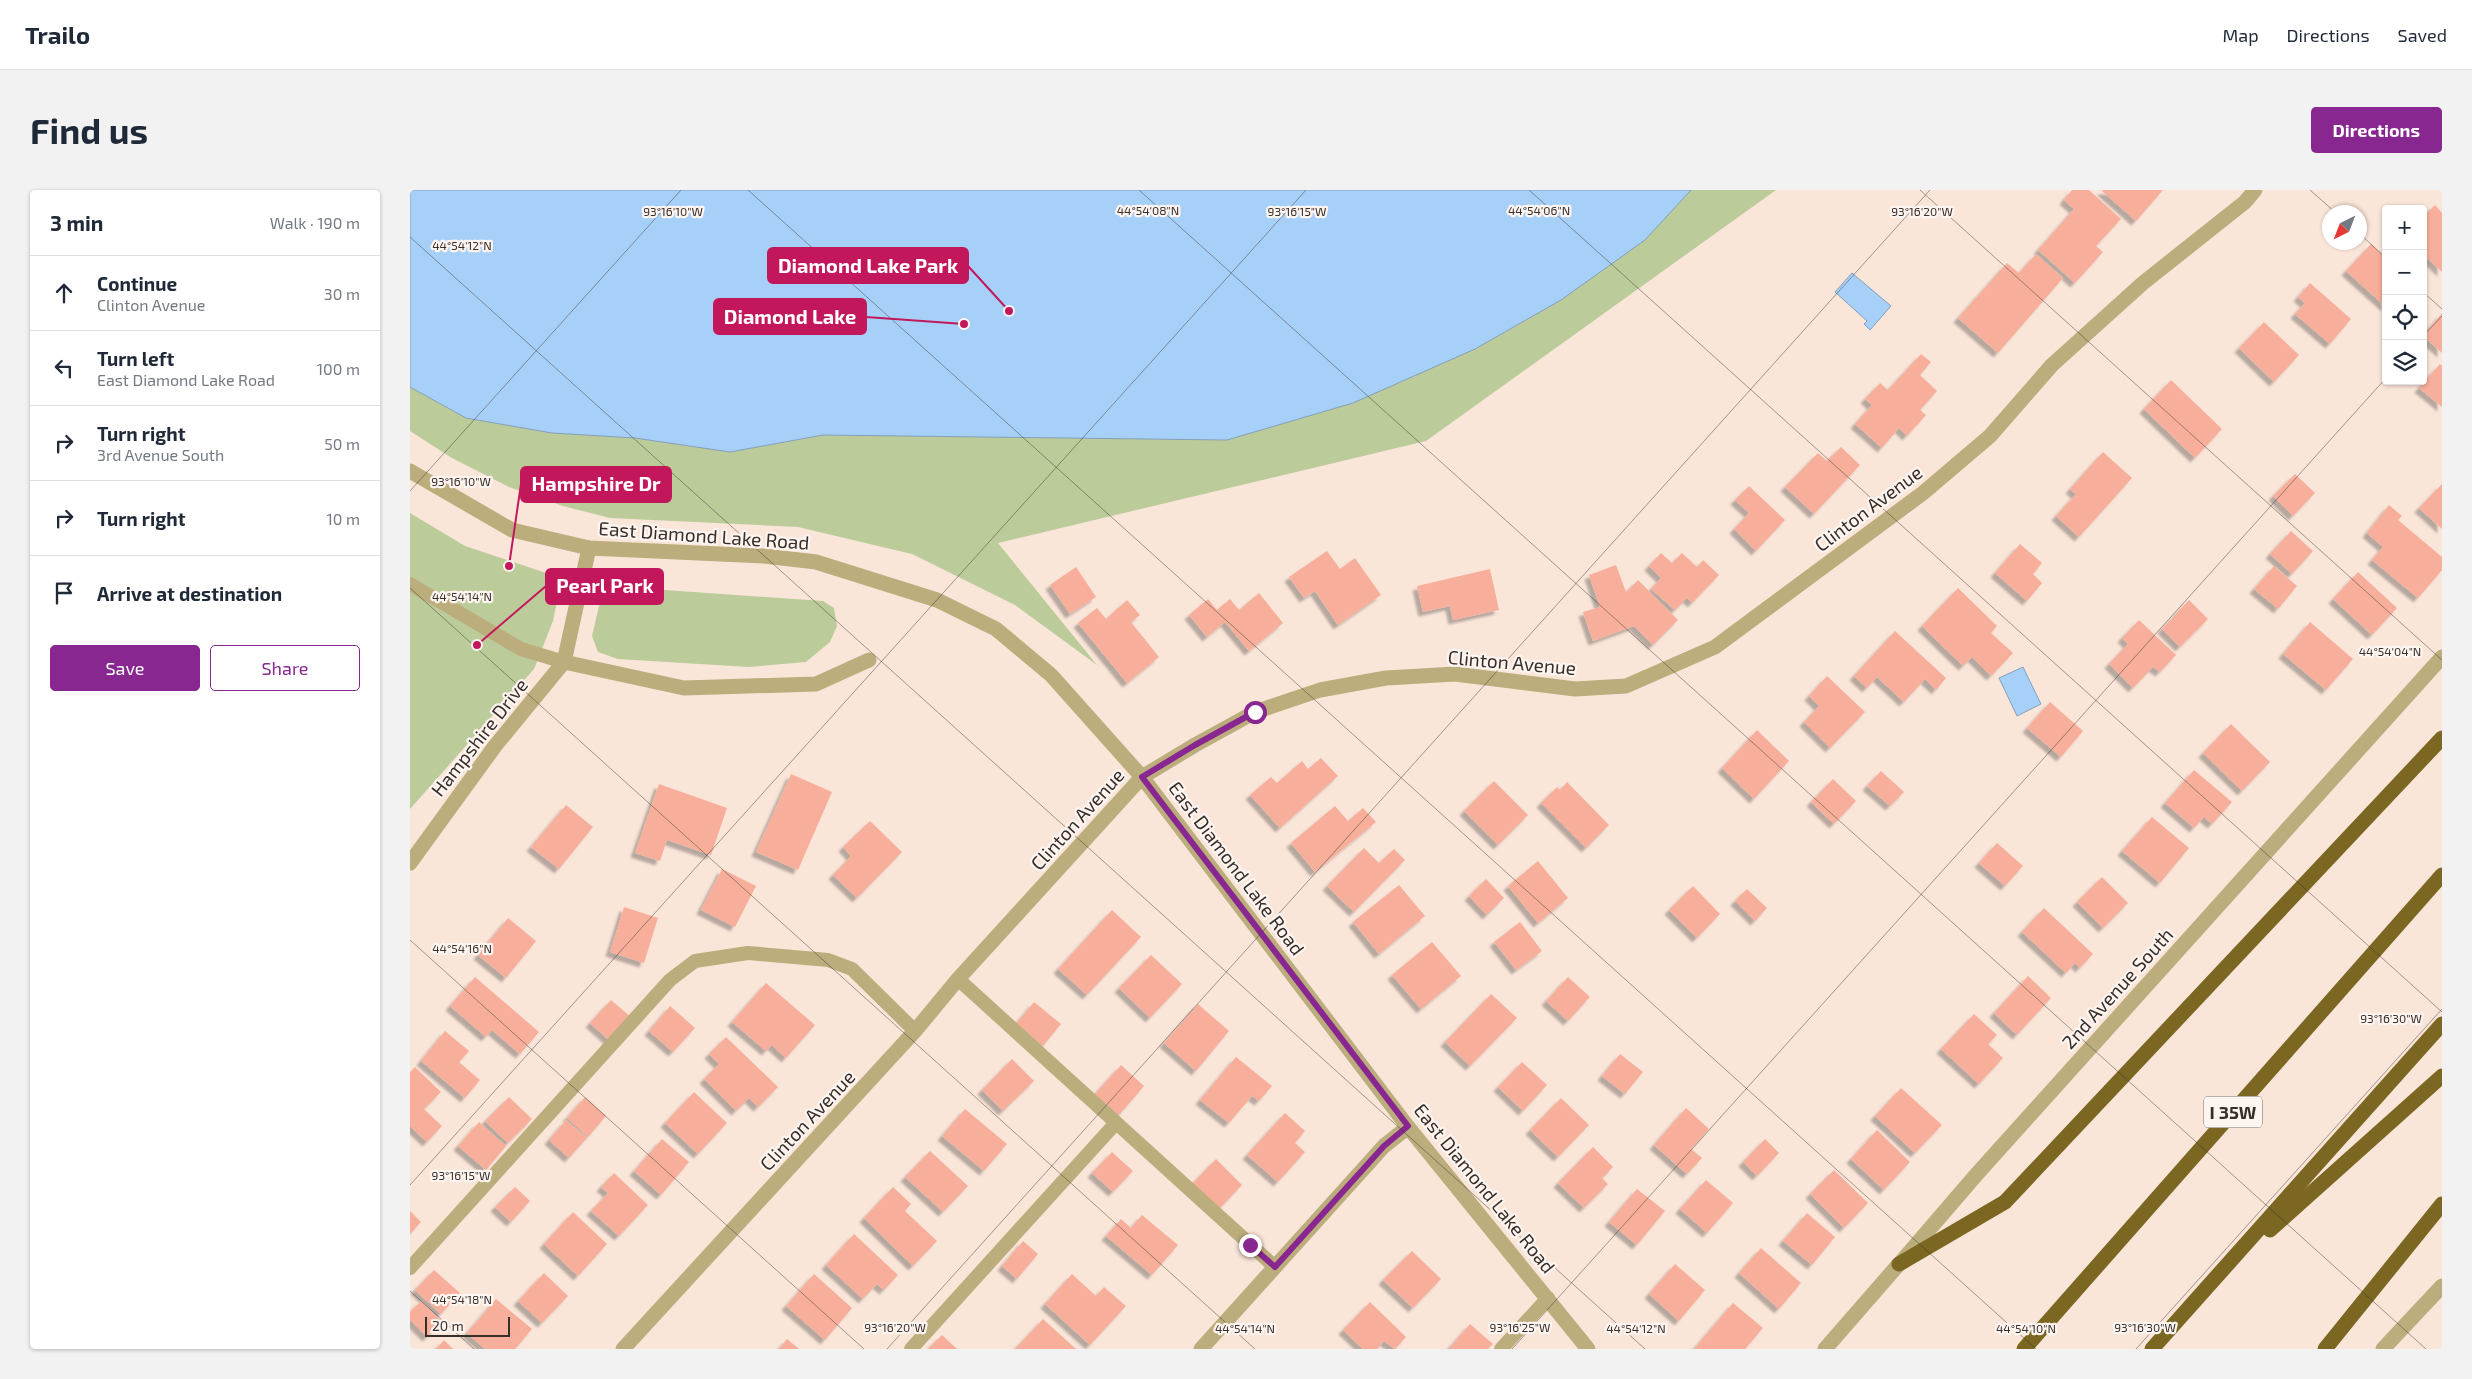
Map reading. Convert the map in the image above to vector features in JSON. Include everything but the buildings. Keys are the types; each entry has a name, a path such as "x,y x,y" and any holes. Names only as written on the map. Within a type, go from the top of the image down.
{"highway":[{"path":"1899,1264 2005,1202 2442,738"},
{"name":"I 35W","path":"2024,1349 2442,875"},
{"path":"2152,1349 2442,1024"},
{"path":"2215,1280 2442,1076"},
{"path":"2326,1349 2442,1204"}],"street":[{"name":"Clinton Avenue","path":"623,1349 915,1032 958,979 1142,777 1255,712 1320,690 1386,678 1454,674 1575,689 1626,686 1715,646 1923,493 1990,436 2052,365 2143,283 2245,202 2255,190"},
{"name":"East Diamond Lake Road","path":"410,471 512,530 589,548 764,556 816,562 937,600 996,629 1051,675 1142,777 1408,1126 1588,1349"},
{"name":"Hampshire Drive","path":"410,863 495,746 564,662 589,548"},
{"name":"2nd Avenue South","path":"1825,1349 1996,1152 2442,656"},
{"path":"564,662 684,688 816,684 869,660"},
{"path":"1200,1349 1384,1146 1408,1126"},
{"path":"2383,1349 2442,1286"}],"lane":[{"path":"410,584 521,649 564,662"},
{"path":"410,1268 670,980 695,961 748,953 828,960 852,969 915,1032"},
{"path":"958,979 1115,1124 1275,1267"},
{"path":"911,1349 1115,1124"},
{"path":"1501,1349 1548,1298"}],"green space":[{"path":"410,190 1776,190 1426,441 998,543 1097,665 1015,605 912,554 798,527 610,518 563,506 509,487 452,458 410,431"},
{"path":"410,513 465,546 546,573 559,591 553,621 534,669 410,809"},
{"path":"622,587 823,601 834,608 837,626 830,642 806,662 749,667 618,659 598,652 592,636 600,602 610,590"}],"water":[{"path":"410,190 1691,190 1645,240 1561,300 1475,349 1353,403 1227,440 823,435 730,452 635,438 552,433 466,418 410,387"},
{"path":"1852,273 1891,306 1870,330 1864,324 1867,321 1835,292"},
{"path":"2023,667 2041,704 2017,716 1999,678"}],"place":[{"name":"Diamond Lake Park","path":"1009,311"},
{"name":"Diamond Lake","path":"964,324"},
{"name":"Hampshire Dr","path":"509,566"},
{"name":"Pearl Park","path":"477,645"}],"route":[{"path":"1250,1245 1275,1267 1384,1146 1408,1126 1142,777 1255,712"}]}
